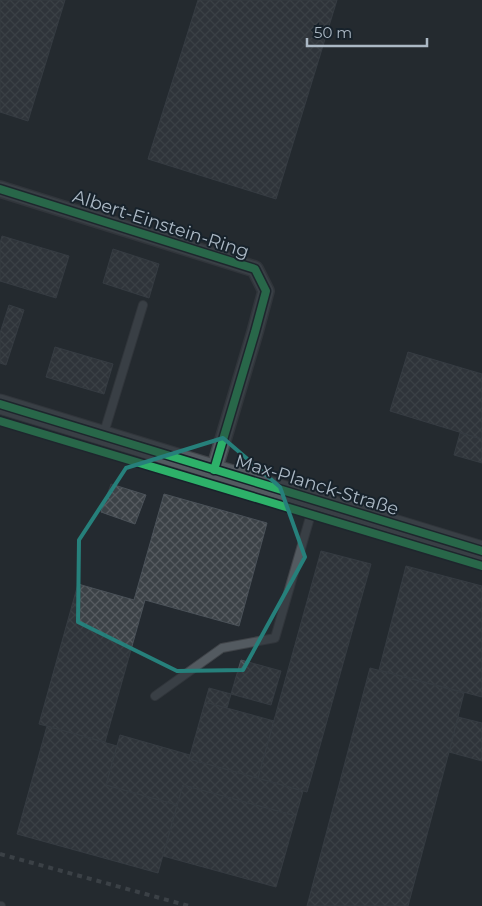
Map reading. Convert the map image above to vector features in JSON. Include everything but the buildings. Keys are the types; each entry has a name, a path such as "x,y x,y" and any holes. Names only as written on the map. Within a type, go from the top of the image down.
{"street":[{"name":"Albert-Einstein-Ring","path":"0,189 255,269 266,290 214,470"},
{"name":"Max-Planck-Straße","path":"0,404 482,551"}],"lane":[{"path":"103,436 143,305"},
{"path":"155,696 222,648 275,638 316,500"}],"highlighted area":[{"path":"223,438 280,487 305,557 243,670 177,671 78,622 79,540 126,468"}],"railway":[{"path":"0,854 189,906"}],"cycle path":[{"path":"0,189 255,269 266,291 214,470"},
{"path":"0,404 482,551"},
{"path":"0,421 482,566"}]}
